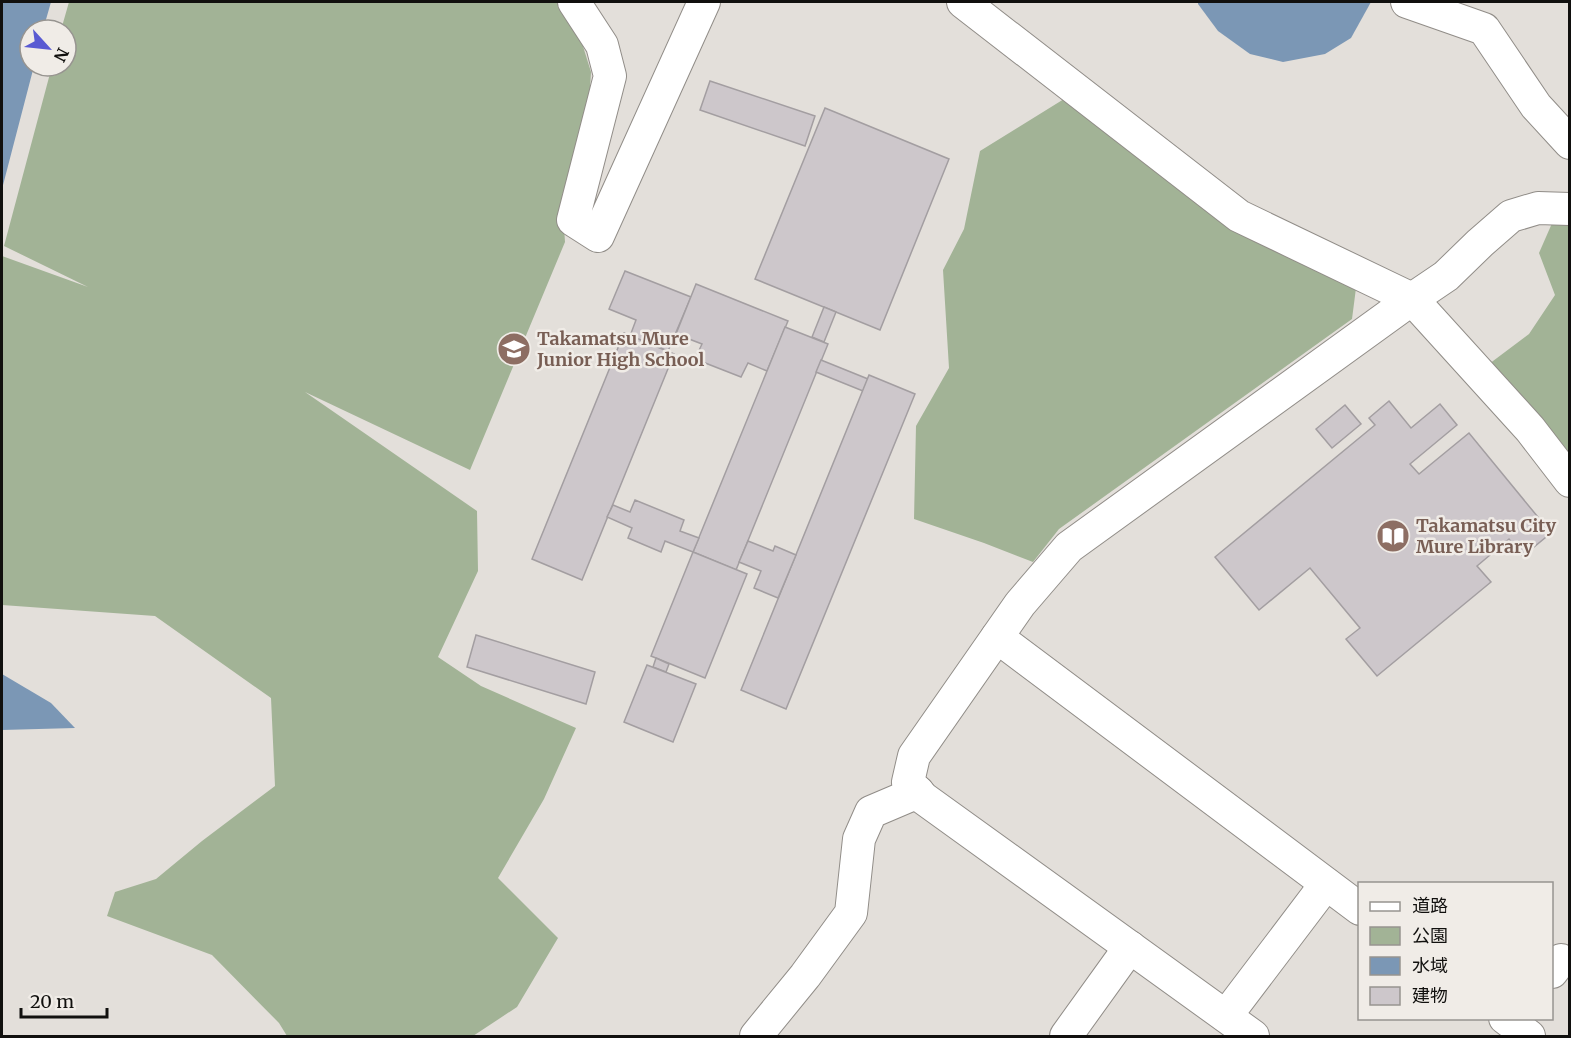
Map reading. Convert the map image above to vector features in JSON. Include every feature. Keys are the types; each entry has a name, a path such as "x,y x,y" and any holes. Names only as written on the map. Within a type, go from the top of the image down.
{"street":[{"path":"574,2 602,45 610,76 573,220 598,236 704,2"},
{"path":"963,2 1239,216 1412,299 1530,429 1569,481"},
{"path":"1407,2 1484,29 1536,106 1569,143"},
{"path":"1252,1036 932,805 908,782 914,756 1020,604 1069,547 1446,276 1511,216 1538,208 1569,209"},
{"path":"997,637 1358,908"},
{"path":"756,1036 806,976 851,913 859,839 871,812 918,792"},
{"path":"1226,1016 1326,884"},
{"path":"1066,1036 1130,947"}],"green space":[{"path":"69,2 556,2 577,27 591,72 589,104 562,196 565,242 470,470 305,392 477,511 478,571 438,657 481,686 576,728 544,799 498,878 558,938 517,1007 473,1036 287,1036 279,1023 212,955 107,916 115,892 156,879 275,786 271,698 155,616 2,605 2,256 88,287 4,246 49,78 78,78 78,18 64,18"},
{"path":"1064,99 1356,288 1352,319 1059,529 1033,562 914,519 916,426 949,368 943,270 964,229 980,151"},
{"path":"1553,221 1569,225 1569,465 1489,364 1529,334 1555,295 1539,253"}],"water":[{"path":"2,2 51,2 46,18 18,18 18,78 31,78 2,189"},
{"path":"1198,2 1371,2 1351,38 1325,54 1283,62 1250,54 1218,31"},
{"path":"2,674 51,703 75,728 2,730"}],"building":[{"path":"710,81 815,116 805,146 700,110"},
{"path":"825,108 949,159 880,330 755,279"},
{"path":"625,271 691,297 668,351 630,336 636,320 609,309"},
{"path":"696,284 788,321 767,371 748,363 741,377 695,359 702,344 676,334"},
{"path":"824,307 836,312 824,342 812,337"},
{"path":"785,327 828,344 736,570 693,552"},
{"path":"624,333 674,354 582,580 532,559"},
{"path":"821,360 868,379 863,391 816,372"},
{"path":"869,375 915,394 786,709 741,690"},
{"name":"Takamatsu City Mure Library","path":"1389,401 1411,428 1440,404 1457,425 1410,464 1419,474 1469,433 1551,533 1523,556 1509,539 1477,566 1491,582 1377,676 1346,639 1360,628 1310,568 1259,610 1215,557 1375,425 1369,418"},
{"path":"1345,405 1361,424 1332,448 1316,429"},
{"path":"635,500 684,520 680,531 699,538 693,552 665,541 661,552 628,538 632,528 607,517 613,505 630,512"},
{"path":"748,541 773,551 775,546 796,555 778,598 754,588 761,571 739,562"},
{"path":"693,552 747,574 705,678 651,656"},
{"path":"476,635 595,672 586,704 467,667"},
{"path":"656,658 669,664 666,672 653,667"},
{"path":"647,665 696,684 673,742 624,722"}],"place":[{"name":"Takamatsu Mure Junior High School","path":"514,349"},
{"name":"Takamatsu City Mure Library","path":"1393,536"}]}
